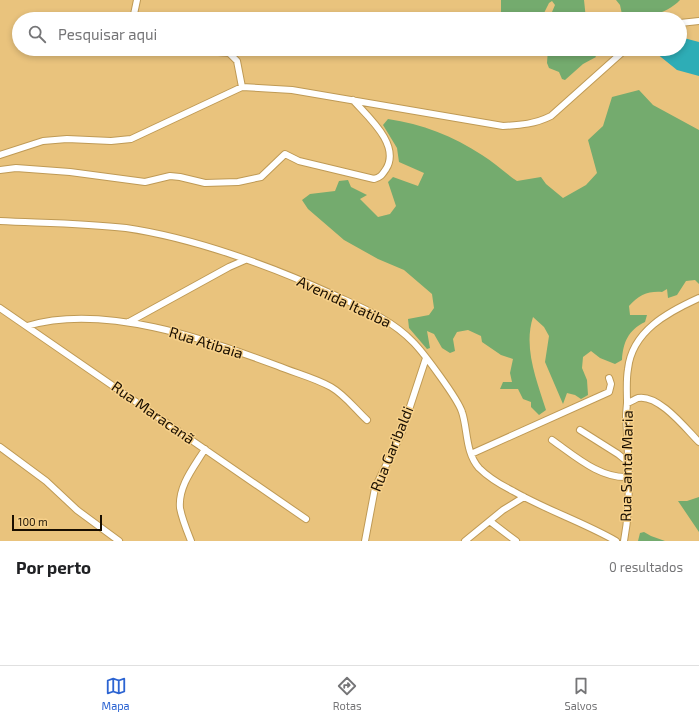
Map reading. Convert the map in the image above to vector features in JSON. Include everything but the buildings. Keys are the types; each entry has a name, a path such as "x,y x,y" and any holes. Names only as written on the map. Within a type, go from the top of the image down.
{"street":[{"path":"134,12 137,0"},
{"path":"687,22 699,21"},
{"path":"232,56 237,61 242,87"},
{"path":"0,155 43,141 68,139 111,141 131,139 242,87 292,90 503,126 526,125 538,123 551,116 618,56"},
{"path":"0,170 16,168 70,172 146,182 170,176 205,183 238,182 261,177 285,154 299,161 374,179 381,177 389,164 390,152 387,143 353,100"},
{"name":"Avenida Itatiba","path":"0,222 49,223 126,228 171,237 245,260 309,283 371,312 396,326 414,343 426,358 462,411 471,454 479,467 501,484 524,497 558,514 598,530 616,541"},
{"path":"129,322 177,294 245,260"},
{"path":"627,404 628,368 636,344 645,332 671,311 699,298"},
{"name":"Rua Maracanã","path":"0,308 306,519"},
{"name":"Rua Atibaia","path":"27,326 52,320 129,322 198,339 245,354 332,387 367,420"},
{"name":"Rua Garibaldi","path":"365,541 375,488 401,434 426,358"},
{"path":"471,454 609,392 611,384 609,378"},
{"name":"Rua Santa Maria","path":"624,541 628,519 629,478 626,415 627,404 638,398 649,399 675,416 699,442"},
{"path":"580,430 618,454 629,463"},
{"path":"552,440 588,465 606,475 629,478"},
{"path":"0,447 46,481 76,510 119,541"},
{"path":"191,541 180,509 180,496 184,485 205,449"},
{"path":"465,541 503,510 524,497"},
{"path":"490,522 516,541"}],"green space":[{"path":"501,0 584,0 585,12 552,12 555,5 552,1 549,3 544,12 501,12"},
{"path":"616,0 680,0 663,12 622,12 620,5"},
{"path":"548,56 596,57 583,64 565,80 562,79 559,72 549,68 547,63"},
{"path":"639,90 653,105 699,130 699,284 695,280 686,281 677,295 668,298 667,289 662,292 644,294 633,302 629,306 630,315 647,315 645,322 634,329 625,343 622,360 615,364 600,358 591,351 583,357 582,368 587,380 588,395 581,399 575,395 567,393 563,404 545,362 549,336 544,327 533,317 530,329 530,352 535,376 546,410 539,415 531,407 531,402 523,399 518,389 500,389 503,382 512,382 510,373 513,359 501,355 482,342 481,336 468,330 457,332 453,339 455,351 450,353 442,348 434,334 427,331 430,348 427,349 409,328 408,319 429,315 434,308 432,294 404,270 378,259 344,240 308,209 302,200 310,194 335,191 339,181 348,180 351,187 367,195 360,199 378,217 390,214 396,206 388,182 393,177 418,186 424,173 399,162 397,148 383,125 388,119 413,124 460,142 486,158 517,181 541,177 546,184 563,198 586,185 597,173 588,140 603,126 612,97"},
{"path":"699,497 699,532 678,501 687,501"},
{"path":"644,532 665,541 638,541 640,533"}],"water":[{"path":"687,39 699,42 699,76 677,70 660,56 687,56"}]}
